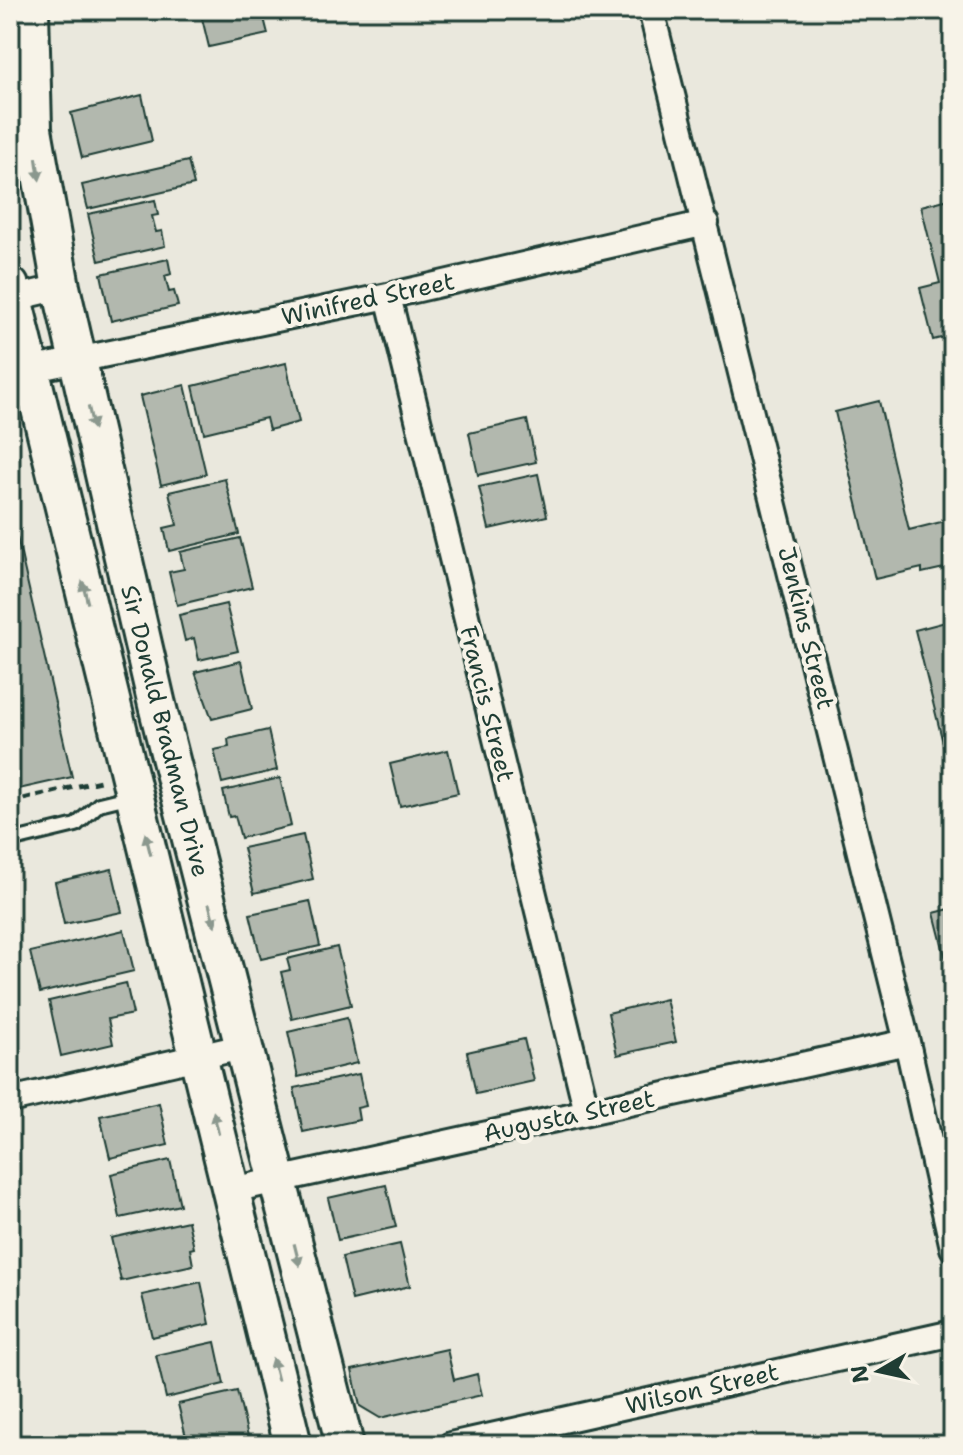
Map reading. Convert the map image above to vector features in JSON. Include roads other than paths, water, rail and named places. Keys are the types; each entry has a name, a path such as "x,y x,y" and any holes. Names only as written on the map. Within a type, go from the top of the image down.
{"main road":[{"name":"Sir Donald Bradman Drive","path":"30,10 33,129 61,287 157,705 345,1445"},
{"name":"Sir Donald Bradman Drive","path":"11,295 122,787 201,1055 293,1445"}],"street":[{"name":"Jenkins Street","path":"651,10 907,1042 953,1248"},
{"name":"Winifred Street","path":"29,370 388,296 706,223"},
{"path":"11,295 61,287"},
{"name":"Francis Street","path":"388,296 587,1112"},
{"name":"Augusta Street","path":"232,1190 907,1042"},
{"path":"10,1100 246,1046"},
{"name":"Wilson Street","path":"451,1445 953,1333"}],"lane":[{"path":"10,841 76,825 122,787"}]}
